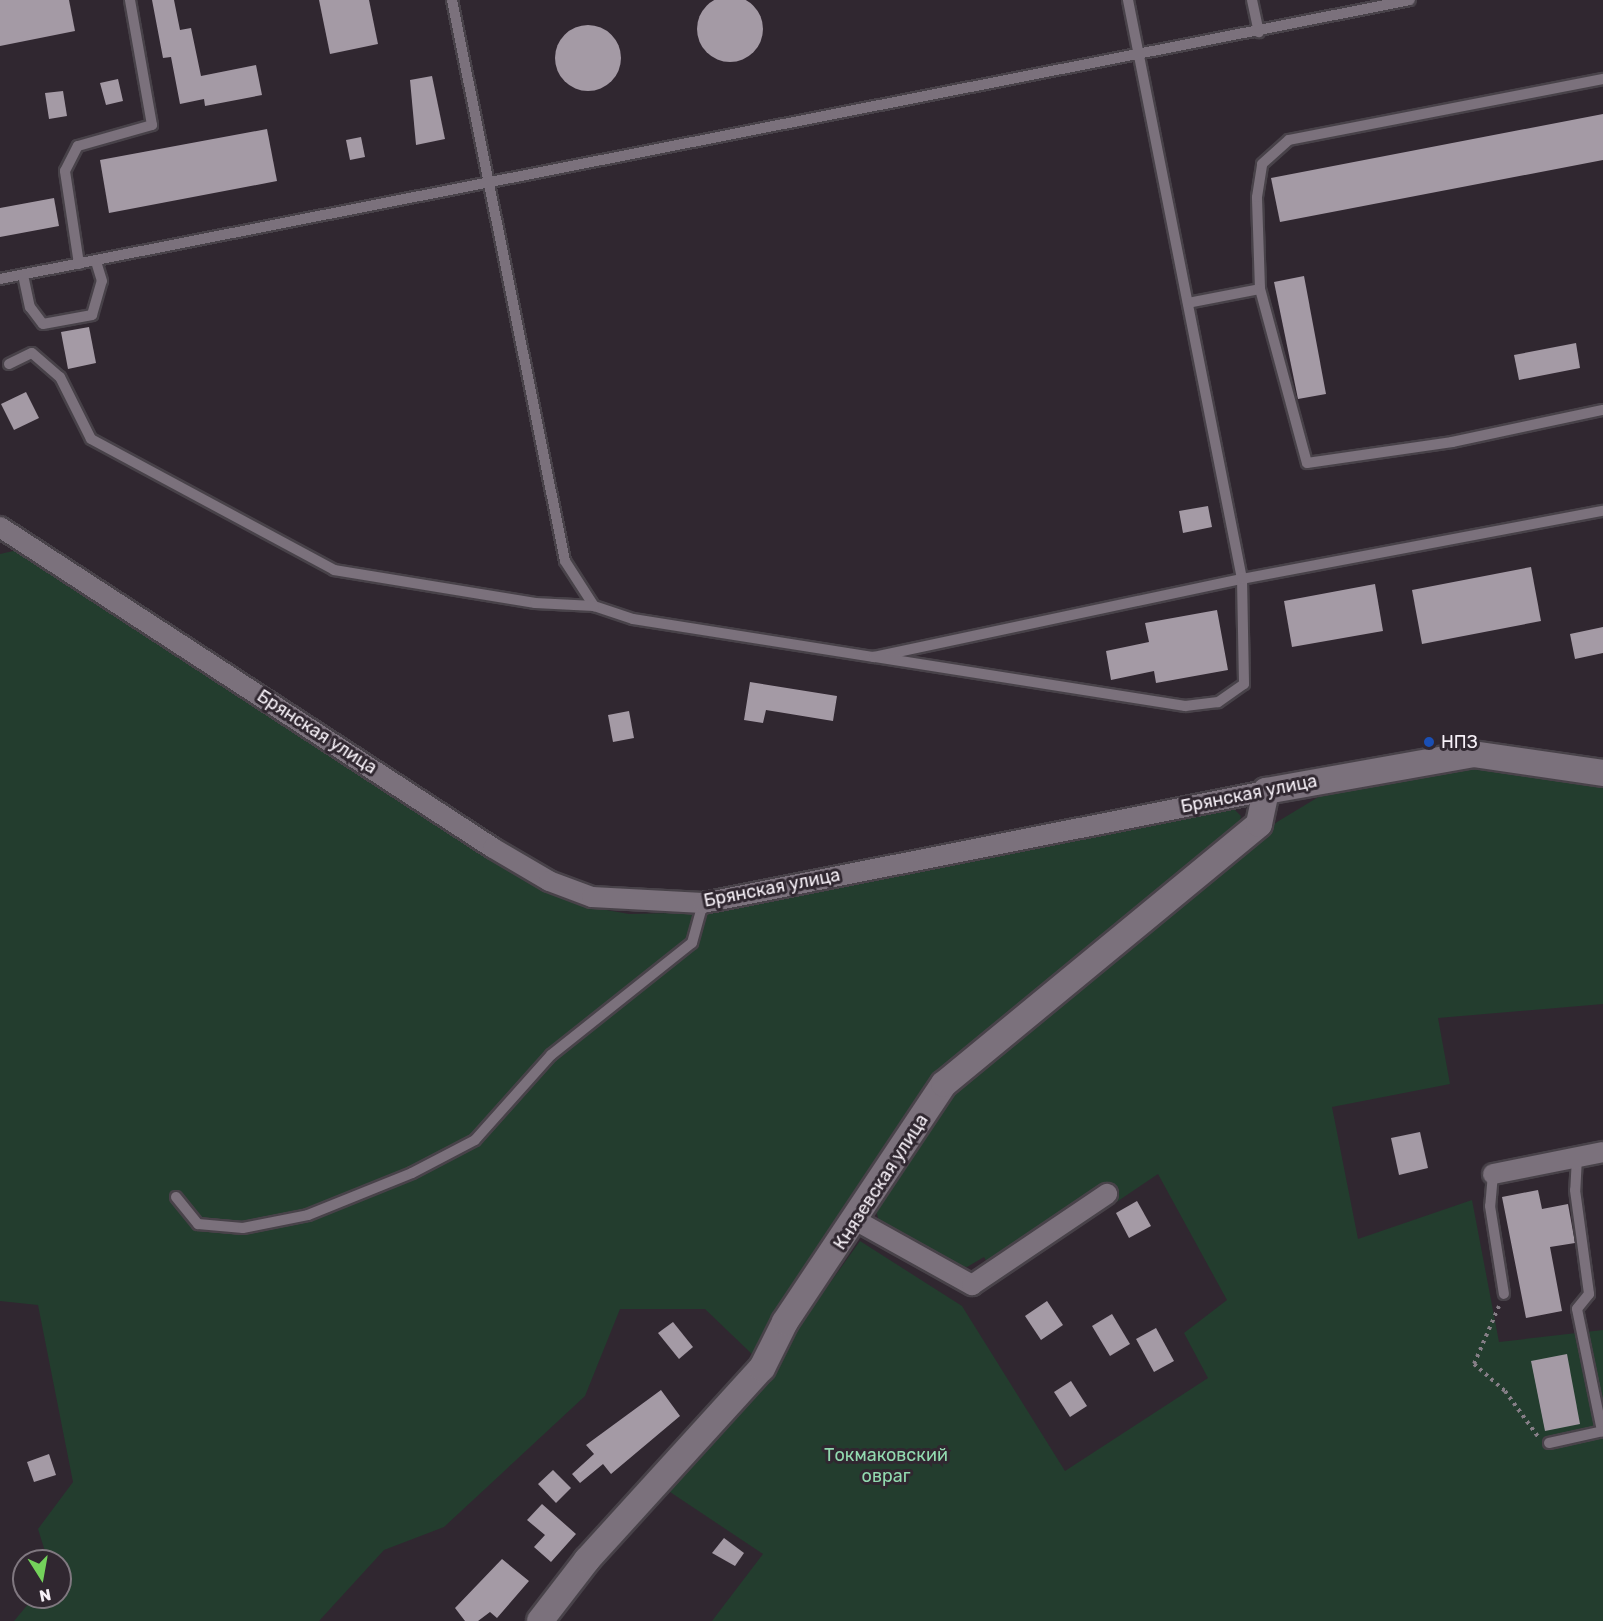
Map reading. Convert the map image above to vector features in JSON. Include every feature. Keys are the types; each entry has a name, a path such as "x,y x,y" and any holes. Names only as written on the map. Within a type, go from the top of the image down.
{"street":[{"name":"Брянская улица","path":"0,527 549,881 630,903 703,903 1266,791 1473,754 1603,773"},
{"name":"Князевская улица","path":"540,1621 587,1560 762,1368 785,1322 857,1221 944,1084 1259,824 1266,791"},
{"path":"1493,1174 1603,1152"},
{"path":"857,1221 972,1284 1107,1194"}],"lane":[{"path":"79,264 65,171 78,146 152,125 130,0"},
{"path":"452,0 566,561 594,606"},
{"path":"9,364 32,353 60,377 91,439 334,570 535,603 594,606 633,619 1185,706 1218,702 1244,684 1242,579 1128,0"},
{"path":"1252,0 1259,32"},
{"path":"0,279 1139,56 1410,0"},
{"path":"1603,80 1289,140 1262,164 1257,197 1260,290 1307,463 1452,442 1603,410"},
{"path":"23,275 30,307 43,324 92,315 102,281 96,261"},
{"path":"1188,303 1260,290"},
{"path":"874,657 1242,579 1603,511"},
{"path":"176,1197 198,1224 243,1228 308,1215 412,1173 475,1140 551,1055 692,943 703,903"},
{"path":"1549,1443 1603,1431 1577,1310 1589,1294 1575,1190 1577,1157"},
{"path":"1493,1174 1490,1206 1504,1294"}],"path":[{"path":"1504,1294 1474,1364 1505,1391 1533,1436 1549,1443"}],"green space":[{"path":"22,549 485,856 544,891 590,907 629,914 716,912 1234,809 1241,816 1238,829 937,1079 755,1357 705,1309 620,1309 585,1396 444,1527 384,1550 319,1621 14,1621 24,1609 72,1609 72,1549 44,1549 38,1529 73,1482 38,1305 0,1301 0,554"},
{"name":"Токмаковский овраг","path":"1471,768 1603,786 1603,1004 1438,1018 1450,1084 1332,1107 1358,1239 1472,1200 1499,1342 1603,1330 1603,1621 712,1621 763,1554 667,1490 767,1371 860,1241 962,1306 1065,1471 1208,1378 1184,1333 1227,1300 1158,1174 998,1282 984,1257 967,1267 952,1265 880,1224 876,1211 952,1090 1277,822 1325,793"}],"building":[{"path":"730,-4 742,-1 753,6 760,17 763,29 760,41 753,52 742,59 730,62 718,59 707,52 700,41 697,29 700,17 707,6 718,-1"},
{"path":"0,0 69,0 75,31 0,46"},
{"path":"152,0 174,0 180,30 191,28 201,76 256,65 262,95 205,106 204,99 180,104 171,57 163,58"},
{"path":"319,0 369,0 378,44 330,54"},
{"path":"582,25 594,25 606,30 616,40 621,58 619,71 606,86 594,91 582,91 570,86 560,76 555,64 555,52 560,40 570,30"},
{"path":"432,76 445,139 416,145 410,80"},
{"path":"118,79 123,101 106,105 100,83"},
{"path":"63,91 67,116 49,119 45,93"},
{"path":"1603,114 1603,160 1280,222 1271,178"},
{"path":"267,129 277,181 109,213 100,160"},
{"path":"361,137 365,157 350,160 346,140"},
{"path":"54,198 59,226 0,237 0,208"},
{"path":"1304,276 1326,394 1298,399 1274,282"},
{"path":"89,327 96,363 68,369 61,332"},
{"path":"1576,343 1580,368 1519,380 1514,355"},
{"path":"26,392 39,418 14,430 1,404"},
{"path":"1208,506 1212,527 1183,533 1179,511"},
{"path":"1531,567 1541,621 1422,644 1412,590"},
{"path":"1375,584 1383,631 1292,647 1284,601"},
{"path":"1217,610 1228,670 1156,683 1154,671 1111,680 1106,651 1149,642 1145,623"},
{"path":"1603,627 1603,653 1575,659 1570,634"},
{"path":"750,682 837,696 833,721 766,710 763,723 744,720"},
{"path":"629,711 634,738 613,742 608,715"},
{"path":"1420,1132 1428,1168 1399,1175 1391,1138"},
{"path":"1538,1190 1542,1209 1568,1204 1575,1243 1550,1247 1562,1311 1526,1318 1502,1197"},
{"path":"1137,1201 1151,1226 1129,1238 1116,1213"},
{"path":"1047,1301 1063,1325 1041,1340 1025,1316"},
{"path":"1112,1314 1130,1344 1110,1356 1092,1326"},
{"path":"673,1322 693,1347 679,1359 658,1333"},
{"path":"1156,1328 1174,1361 1154,1372 1136,1339"},
{"path":"1567,1354 1580,1424 1545,1431 1531,1361"},
{"path":"1071,1381 1087,1406 1070,1417 1054,1392"},
{"path":"661,1390 680,1416 611,1474 603,1464 580,1483 572,1474 594,1454 586,1445"},
{"path":"49,1454 56,1475 34,1482 27,1462"},
{"path":"553,1470 571,1488 556,1503 538,1484"},
{"path":"542,1504 576,1534 551,1562 534,1547 545,1535 527,1520"},
{"path":"724,1538 744,1553 735,1566 712,1553"},
{"path":"502,1559 529,1581 497,1618 490,1612 478,1621 465,1621 455,1608"}],"place":[{"name":"НПЗ","path":"1429,742"}]}
